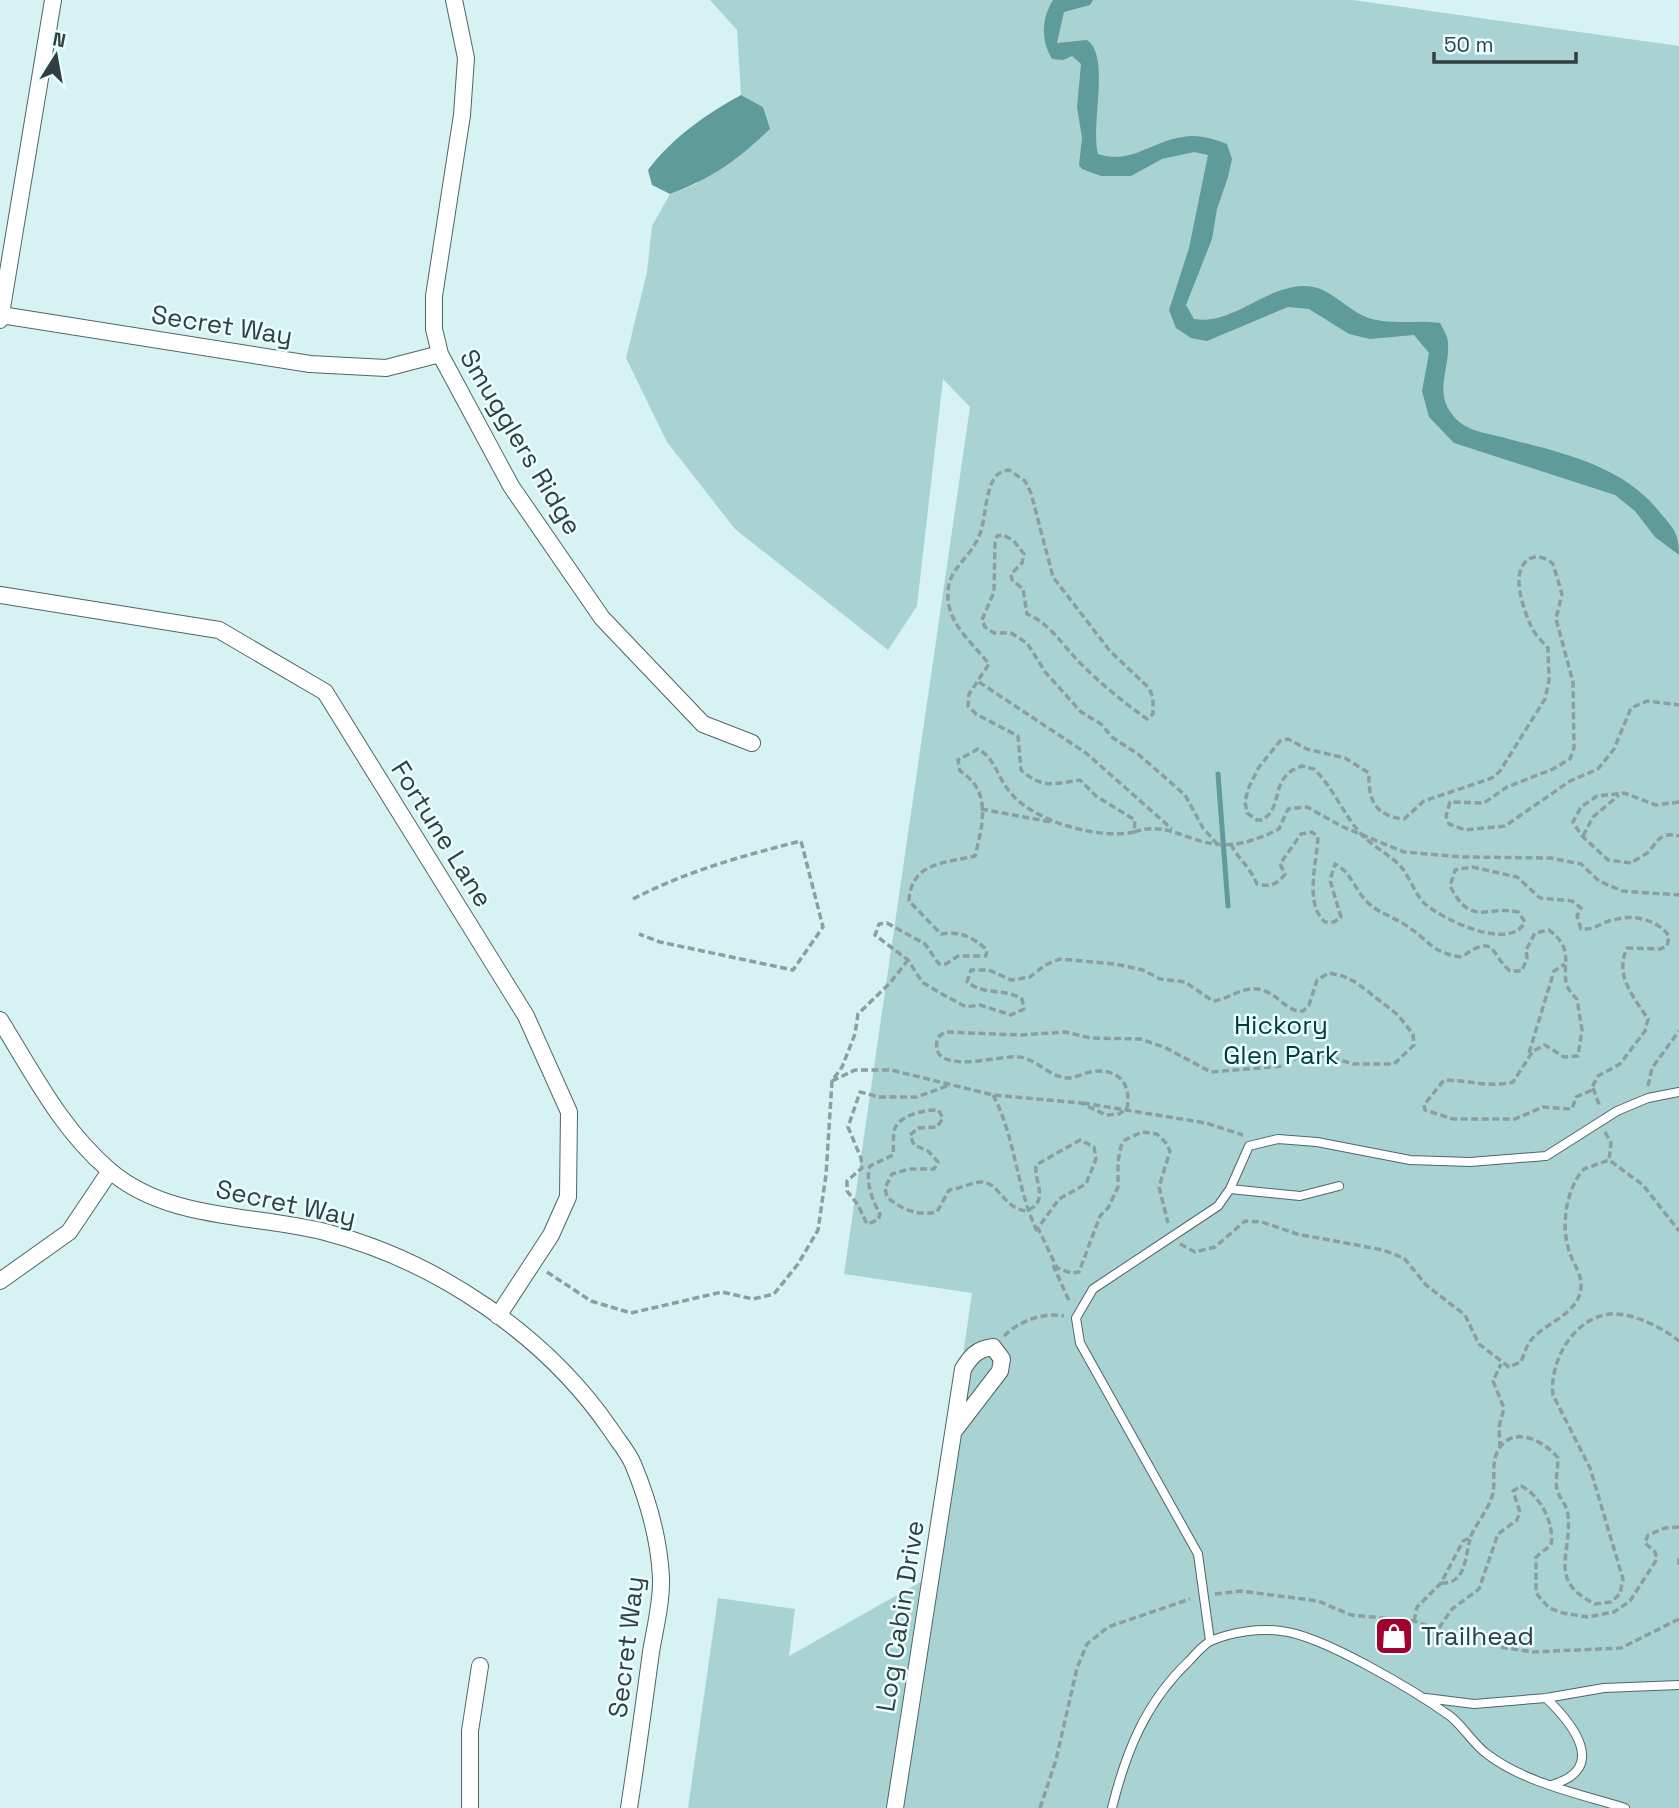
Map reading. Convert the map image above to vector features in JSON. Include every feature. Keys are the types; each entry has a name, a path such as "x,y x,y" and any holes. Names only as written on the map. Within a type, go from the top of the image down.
{"street":[{"path":"1,318 53,0"},
{"name":"Smugglers Ridge","path":"454,0 466,58 462,115 434,296 434,329 440,354 512,486 601,618 704,724 752,743"},
{"name":"Secret Way","path":"1,318 310,363 386,368 440,354"},
{"name":"Fortune Lane","path":"0,595 219,630 325,692 526,1016 569,1112 568,1197 551,1235 498,1316"},
{"name":"Secret Way","path":"0,1020 64,1124 110,1171 143,1191 181,1207 294,1224 398,1257 475,1299 498,1316 555,1363 597,1410 633,1462 652,1520 661,1581 629,1808"},
{"path":"0,1281 69,1232 110,1171"},
{"name":"Log Cabin Drive","path":"895,1808 963,1369 972,1355 983,1348 993,1347 1002,1359 999,1371 954,1431"},
{"path":"470,1808 470,1731 480,1666"}],"lane":[{"path":"1210,1641 1198,1554 1080,1343 1076,1318 1093,1289 1218,1206 1230,1189 1249,1146 1279,1139 1317,1142 1410,1160 1471,1162 1546,1156 1601,1120 1648,1098 1679,1092"},
{"path":"1230,1189 1300,1196 1339,1186"},
{"path":"1112,1808 1121,1769 1144,1717 1177,1672 1210,1641 1244,1632 1282,1631 1318,1642 1423,1698 1453,1719 1487,1754 1551,1785 1625,1808"},
{"path":"1423,1698 1474,1704 1546,1698 1604,1688 1679,1685"},
{"path":"1546,1698 1578,1734 1582,1754 1578,1769 1571,1779 1551,1785"}],"path":[{"path":"1134,832 1135,820 1096,796 1080,780 1054,784 1035,783 1021,770 1018,736 976,714 968,706 969,694 989,664 954,624 949,604 949,581 955,566 978,538 996,475 1009,470 1025,481 1031,493 1053,578 1110,651 1149,688 1153,714 1147,719 1131,707 1082,664 1038,618 1027,614 1023,589 1012,580 1011,574 1022,563 1024,554 1013,540 1003,535 997,536 995,543 994,592 982,620 985,627 994,633 1011,633 1027,643 1046,673 1081,712 1101,724 1185,794 1203,828 1217,844"},
{"path":"1231,844 1234,853 1249,865 1257,884 1267,886 1275,884 1285,874 1280,864 1301,834 1312,832 1318,837 1314,905 1319,917 1325,922 1334,922 1341,917 1330,880 1335,864 1350,877 1367,902 1407,926 1431,948 1444,955 1462,957 1475,948 1484,946 1499,954 1510,971 1522,971 1527,958 1525,950 1535,933 1549,930 1561,939 1567,950 1568,991 1577,999 1582,1030 1578,1056 1564,1057 1545,1045 1533,1051 1513,1082 1493,1087 1465,1080 1444,1080 1427,1100 1425,1110 1454,1119 1515,1119 1543,1108 1572,1109 1576,1097 1590,1091 1598,1076 1620,1064 1645,1031 1648,1019 1623,979 1624,955 1628,948 1660,949 1667,946 1669,936 1664,929 1657,923 1630,917 1611,920 1595,930 1581,929 1577,916 1581,908 1572,901 1540,898 1517,877 1472,867 1455,870 1450,886 1467,908 1480,914 1518,912 1525,922 1516,933 1501,936 1482,932 1458,923 1424,903 1399,865 1378,851 1360,833 1314,769 1302,765 1284,776 1276,788 1268,816 1257,820 1247,813 1245,801 1259,767 1280,741 1288,739 1307,748 1345,758 1369,773 1368,793 1380,813 1389,818 1404,820 1424,801 1492,778 1545,699 1549,680 1548,648 1532,630 1520,587 1519,578 1524,563 1531,557 1541,555 1547,558 1553,564 1555,575 1560,581 1562,594 1556,618 1573,682 1574,748 1570,759 1507,787 1484,803 1450,802 1446,816 1449,824 1465,830 1505,826 1570,781 1598,769 1614,749 1632,708 1647,701 1679,705"},
{"path":"979,682 1086,752 1174,831"},
{"path":"1053,822 1025,809 1008,790 990,756 978,749 958,760 960,771 974,780 980,790 983,818 975,856 928,866 917,874 909,891 909,901 941,934 956,932 969,936 987,953 981,958 958,956 946,964 939,964 925,944 887,923 879,924 875,935 908,960 922,982 966,1007 980,1005 1011,1015 1024,1009 1023,999 1009,992 993,994 972,986 967,982 971,970 980,968 1012,979 1030,977 1045,965 1060,959 1115,964 1143,970 1160,979 1185,982 1213,1002 1229,998 1246,988 1265,990 1296,1011 1303,1011 1309,1005 1317,980 1329,974 1350,979 1387,1005 1413,1034 1413,1045 1394,1064 1353,1064 1308,1051 1283,1066 1223,1072 1211,1072 1164,1047 1140,1039 1091,1038 1065,1032 1021,1035 945,1032 938,1037 935,1045 944,1059 955,1062 1020,1057 1048,1073 1069,1078 1093,1071 1109,1073 1128,1086 1127,1108"},
{"path":"1679,802 1656,805 1624,793 1597,796 1581,807 1573,822 1582,836 1608,860 1631,863 1651,850 1653,841 1661,836 1679,835"},
{"path":"1582,836 1593,817 1611,799 1624,793"},
{"path":"981,809 1119,836 1151,826 1217,844 1231,844 1255,841 1279,829 1288,809 1307,807 1343,827 1404,852 1462,857 1550,858 1581,864 1599,881 1622,891 1679,895"},
{"path":"633,899 670,880 729,859 801,841 823,927 793,970 660,942 639,934"},
{"path":"533,1263 591,1301 631,1312 722,1292 753,1299 774,1294 798,1264 818,1230 826,1175 832,1081 842,1067 855,1034 858,1014 890,983 908,960"},
{"path":"1529,1058 1533,1034 1554,971 1566,964"},
{"path":"1648,1098 1648,1081 1652,1068 1679,1031"},
{"path":"832,1081 855,1070 891,1070 993,1095 1127,1108 1206,1123 1242,1135 1256,1144"},
{"path":"948,1086 917,1097 880,1097 860,1092 848,1127 861,1158 862,1168 847,1181 847,1191 858,1205 867,1224 874,1223 880,1214 872,1202 868,1173 870,1166 894,1155 894,1129 898,1123 929,1109 938,1110 943,1118 937,1127 918,1128 910,1135 914,1145 928,1151 938,1162 934,1169 909,1169 892,1174 885,1188 887,1197 908,1210 923,1215 937,1212 949,1190 987,1183 1008,1205 1027,1211 1036,1207 1040,1199 1036,1165 1080,1140 1094,1147 1096,1159 1083,1188 1069,1191 1059,1199 1041,1222 1039,1231 1057,1268 1071,1273 1079,1272 1100,1216 1114,1199 1118,1187 1121,1146 1125,1140 1142,1132 1157,1134 1170,1151 1159,1187 1172,1236 1182,1246 1195,1252 1215,1247 1245,1221 1262,1222 1297,1234 1383,1250 1404,1258 1426,1285 1465,1315 1479,1344 1509,1367 1521,1362 1526,1347 1536,1335 1573,1306 1581,1290 1580,1271 1568,1247 1569,1199 1584,1169 1609,1160"},
{"path":"1592,1086 1601,1120 1611,1143 1609,1160"},
{"path":"993,1095 1001,1111 1027,1211 1076,1318"},
{"path":"1081,1102 1107,1115 1119,1114 1127,1108"},
{"path":"1609,1160 1643,1185 1679,1231"},
{"path":"993,1347 1014,1326 1038,1317 1056,1314 1076,1318"},
{"path":"1441,1583 1452,1582 1461,1576 1470,1538 1480,1514 1493,1496 1495,1458 1500,1448 1516,1437 1531,1436 1550,1448 1558,1458 1557,1489 1567,1508 1568,1522 1564,1575 1580,1596 1595,1604 1611,1602 1620,1594 1623,1578 1600,1493 1553,1395 1551,1379 1555,1363 1563,1349 1589,1321 1610,1314 1641,1320 1679,1341"},
{"path":"1500,1448 1499,1427 1504,1408 1493,1381 1501,1363"},
{"path":"1439,1628 1452,1609 1479,1589 1490,1549 1498,1534 1517,1520 1520,1512 1513,1491 1521,1486 1534,1492 1553,1534 1551,1545 1536,1556 1535,1593 1549,1608 1563,1613 1588,1616 1614,1612 1630,1601 1657,1559 1655,1552 1645,1543 1648,1535 1665,1528 1679,1527"},
{"path":"1414,1621 1417,1607 1441,1583 1463,1541 1470,1538"},
{"path":"1679,1558 1679,1566"}],"green space":[{"name":"Hickory Glen Park","path":"710,0 1353,0 1679,46 1679,1808 688,1808 718,1598 795,1609 789,1656 931,1576 972,1293 844,1274 970,407 943,379 917,606 888,650 735,529 667,442 626,358 647,272 652,226 670,194 696,184 763,107 741,95 737,30"}],"shaded area":[{"path":"1053,0 1093,0 1090,5 1064,12 1057,43 1087,40 1094,48 1099,75 1096,126 1098,154 1121,157 1172,139 1189,136 1227,144 1232,159 1228,177 1217,209 1212,239 1186,305 1194,319 1222,317 1275,292 1304,286 1329,293 1358,313 1375,320 1440,323 1448,343 1443,391 1449,410 1456,419 1479,432 1588,462 1626,481 1671,525 1678,540 1679,555 1655,537 1635,511 1615,495 1454,443 1429,417 1422,391 1429,353 1414,335 1370,339 1349,334 1309,309 1288,307 1207,341 1191,338 1176,328 1169,310 1189,248 1208,155 1194,152 1162,159 1131,176 1101,176 1082,169 1079,165 1082,138 1077,107 1081,64 1072,56 1063,60 1052,59 1048,52 1044,30"},
{"path":"741,95 763,107 770,129 735,159 700,181 670,194 652,185 648,170 668,147 702,119"}],"waterway":[{"path":"1218,774 1228,906"}],"place":[{"name":"Trailhead","path":"1394,1636"}]}
